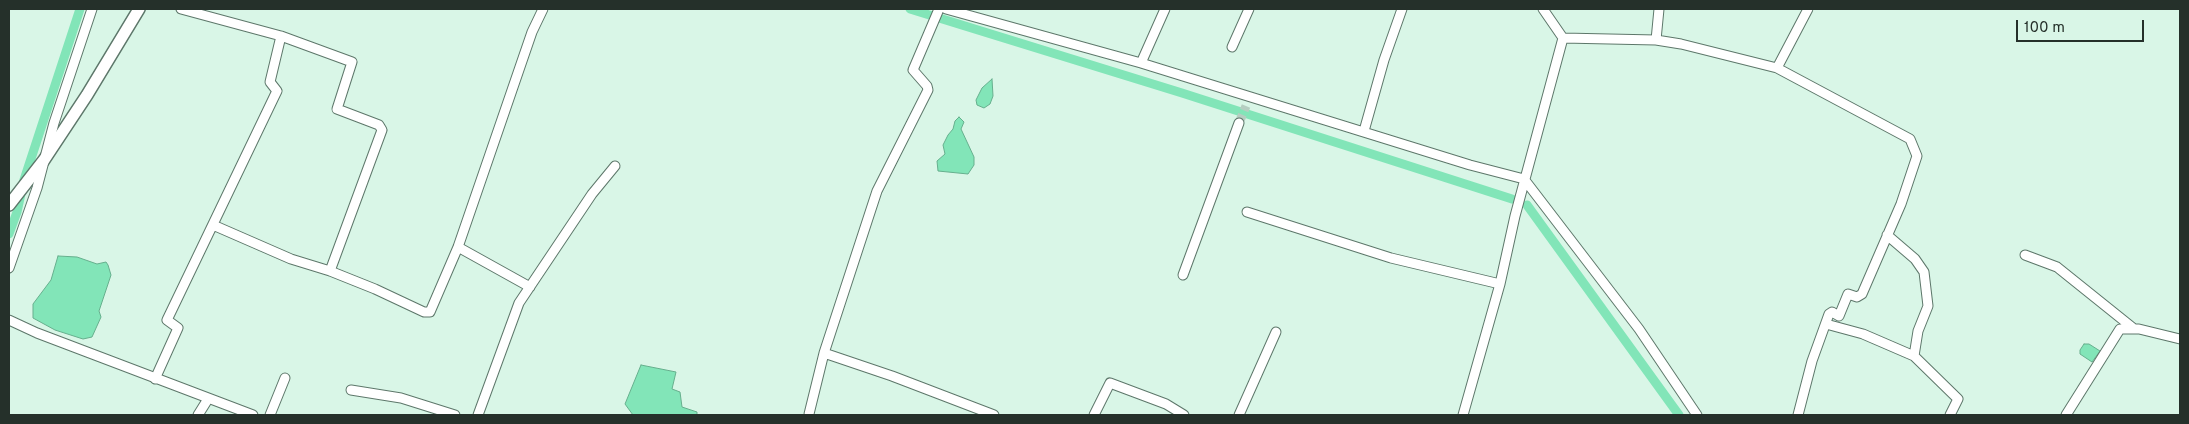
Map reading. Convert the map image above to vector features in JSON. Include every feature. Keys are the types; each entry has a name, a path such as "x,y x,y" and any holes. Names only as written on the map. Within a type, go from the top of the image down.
{"street":[{"path":"9,268 92,9"},
{"path":"9,205 41,164 87,95 139,9"},
{"path":"181,9 281,36 350,60 351,64 337,109 381,127 330,271"},
{"path":"213,225 291,259 330,271 427,313 430,312 458,247 532,32 543,9"},
{"path":"946,9 1141,63 1247,102 1364,131 1470,165 1524,179 1639,329 1697,415"},
{"path":"1141,63 1165,9"},
{"path":"1232,47 1249,9"},
{"path":"1364,131 1384,60 1402,9"},
{"path":"1542,9 1564,38"},
{"path":"1656,40 1659,9"},
{"path":"1776,68 1808,9"},
{"path":"809,414 824,353 877,191 902,137 928,90 927,86 913,70 938,11"},
{"path":"155,378 178,328 167,320 277,91 270,82 281,36"},
{"path":"1564,38 1656,40 1681,44 1776,68 1910,138 1916,151 1917,163 1860,297 1848,294 1839,316 1830,312 1812,361 1798,415"},
{"path":"1463,415 1500,284 1524,179 1564,38"},
{"path":"1183,275 1239,123"},
{"path":"478,415 519,303 592,194 615,166"},
{"path":"1248,212 1391,258 1500,284"},
{"path":"1887,235 1915,259 1924,272 1928,306 1918,332 1914,356"},
{"path":"458,247 530,287"},
{"path":"2025,255 2057,267 2134,328"},
{"path":"9,320 253,415"},
{"path":"1826,324 1863,334 1914,356 1958,399 1950,415"},
{"path":"2066,415 2118,331 2134,328 2180,339"},
{"path":"1239,415 1276,332"},
{"path":"824,353 892,376 994,415"},
{"path":"270,415 285,378"},
{"path":"1094,415 1110,383 1166,404 1184,415"},
{"path":"351,390 401,398 455,415"},
{"path":"198,415 208,399"}],"shaded area":[{"path":"992,79 993,96 990,104 984,108 977,105 976,100 982,88"},
{"path":"959,117 964,122 961,129 974,157 974,165 968,174 938,171 937,161 945,154 943,145"},
{"path":"58,256 77,257 97,264 106,262 108,265 111,275 99,311 101,317 92,337 83,339 55,330 33,318 33,304 51,280"},
{"path":"2084,344 2089,344 2100,351 2092,362 2080,354"},
{"path":"641,365 676,372 672,389 680,392 682,407 697,412 697,415 633,415 625,404"}],"waterway":[{"path":"9,234 17,212 24,180 80,9"},
{"path":"910,9 1182,93 1512,199"},
{"path":"1527,205 1679,415"}],"tunnel":[{"path":"1239,123 1246,106"}]}
